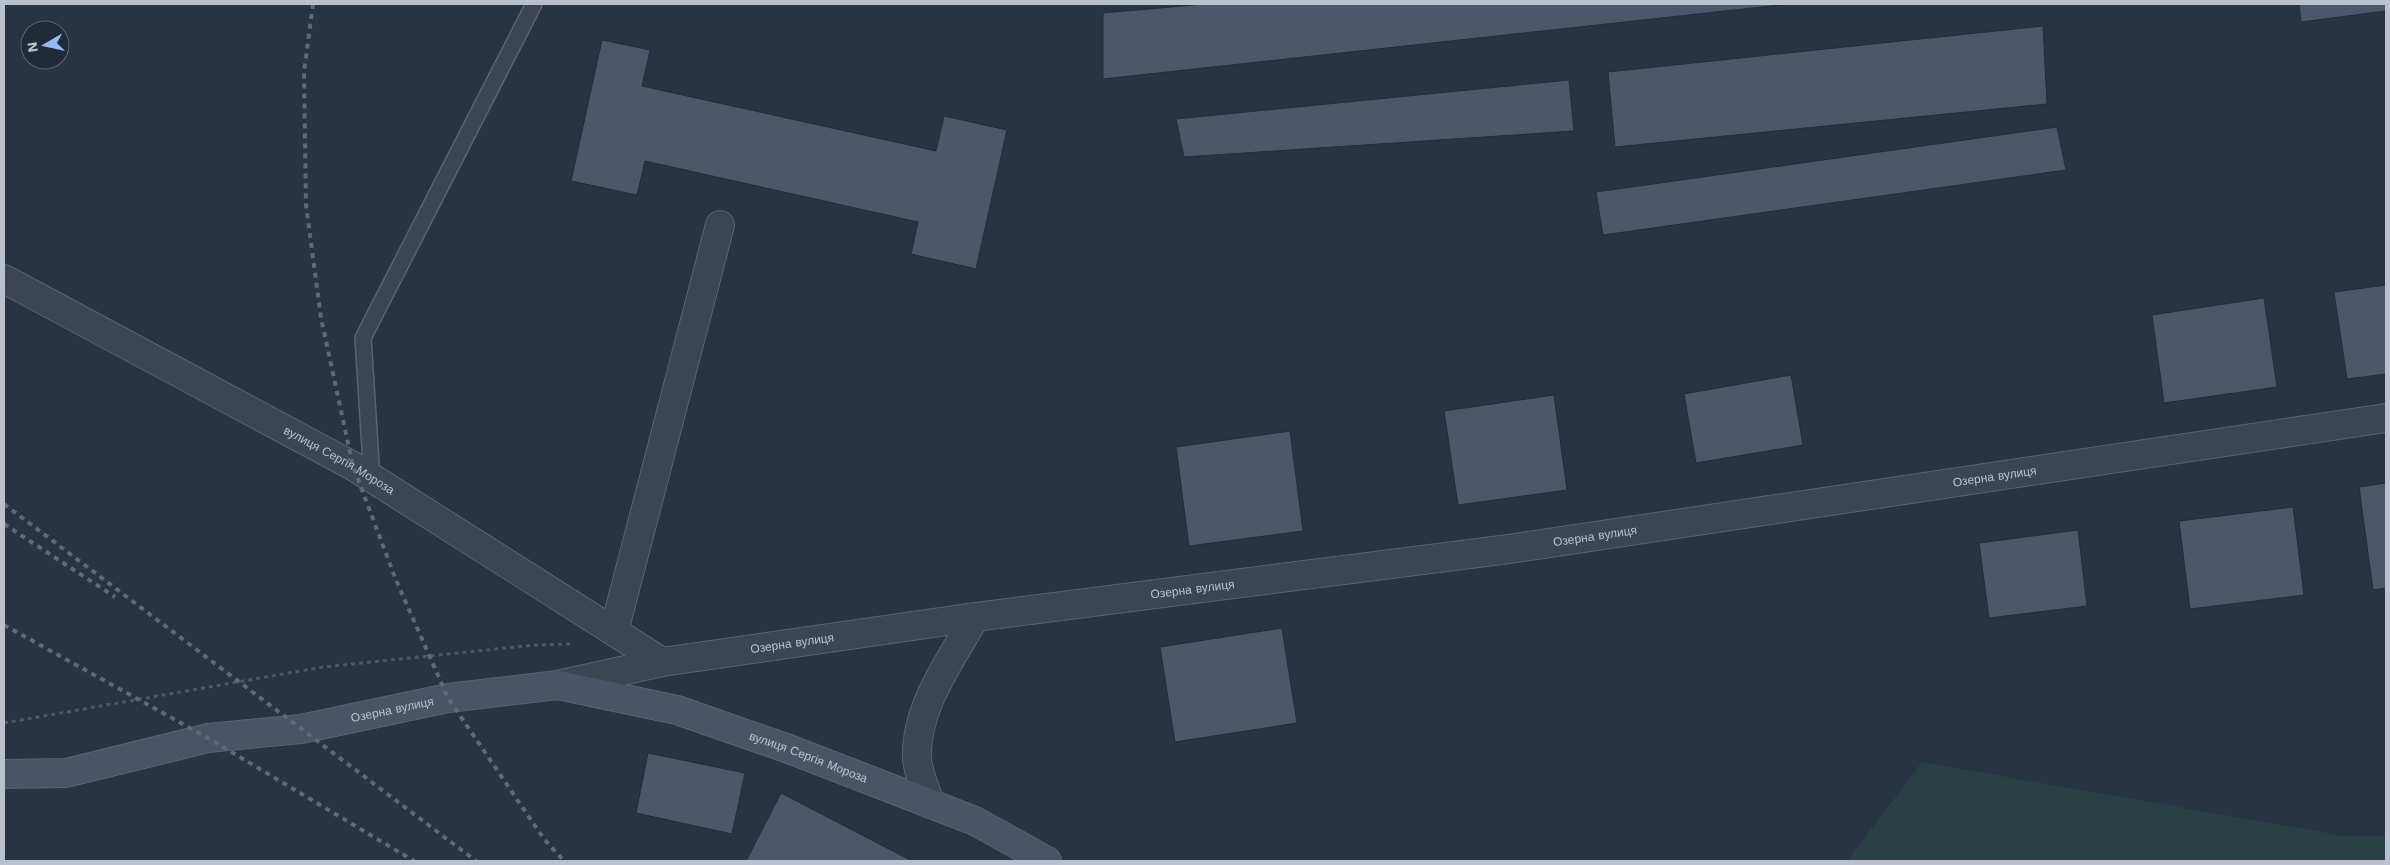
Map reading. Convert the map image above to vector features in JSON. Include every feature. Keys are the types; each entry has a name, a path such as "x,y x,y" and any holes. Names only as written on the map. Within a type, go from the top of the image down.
{"main road":[{"name":"вулиця Сергія Мороза","path":"558,685 677,710 789,749 975,821 1047,861"},
{"name":"Озерна вулиця","path":"4,774 66,773 208,738 301,729 448,698 558,685"}],"street":[{"path":"614,631 720,225"},
{"name":"вулиця Сергія Мороза","path":"4,279 352,466 662,662"},
{"name":"Озерна вулиця","path":"558,685 662,662 975,617 1509,549 2386,418"},
{"path":"930,804 917,760 920,729 931,695 975,617"}],"lane":[{"path":"372,479 363,338 534,4"}],"path":[{"path":"4,723 323,668 535,645 574,643"}],"green space":[{"path":"1922,762 2344,836 2386,836 2386,861 1847,861"}],"building":[{"path":"1205,4 1789,4 1103,79 1103,13"},
{"path":"2299,4 2386,4 2386,11 2301,22"},
{"path":"2043,26 2047,104 1615,147 1608,72"},
{"path":"602,40 650,50 642,86 936,151 944,116 1007,130 976,269 911,254 918,222 645,161 637,195 571,181"},
{"path":"1569,80 1574,131 1184,157 1176,119"},
{"path":"2057,127 2066,170 1603,235 1596,192"},
{"path":"2386,285 2386,374 2347,379 2334,292"},
{"path":"2264,298 2277,387 2164,403 2152,315"},
{"path":"1791,375 1803,445 1696,463 1684,394"},
{"path":"1554,395 1567,490 1458,505 1444,411"},
{"path":"1290,431 1303,531 1189,546 1176,447"},
{"path":"2386,483 2386,588 2373,590 2359,487"},
{"path":"2293,507 2304,595 2190,609 2179,521"},
{"path":"2078,530 2087,606 1989,618 1979,543"},
{"path":"1282,628 1297,723 1175,742 1160,647"},
{"path":"648,753 745,773 732,834 636,813"},
{"path":"781,793 912,861 746,861"}],"railway":[{"path":"313,4 304,72 306,205 321,318 353,466 396,580 448,698 544,839 564,861"},
{"path":"4,504 476,861"},
{"path":"4,524 115,597"},
{"path":"4,625 208,738 414,861"}]}
